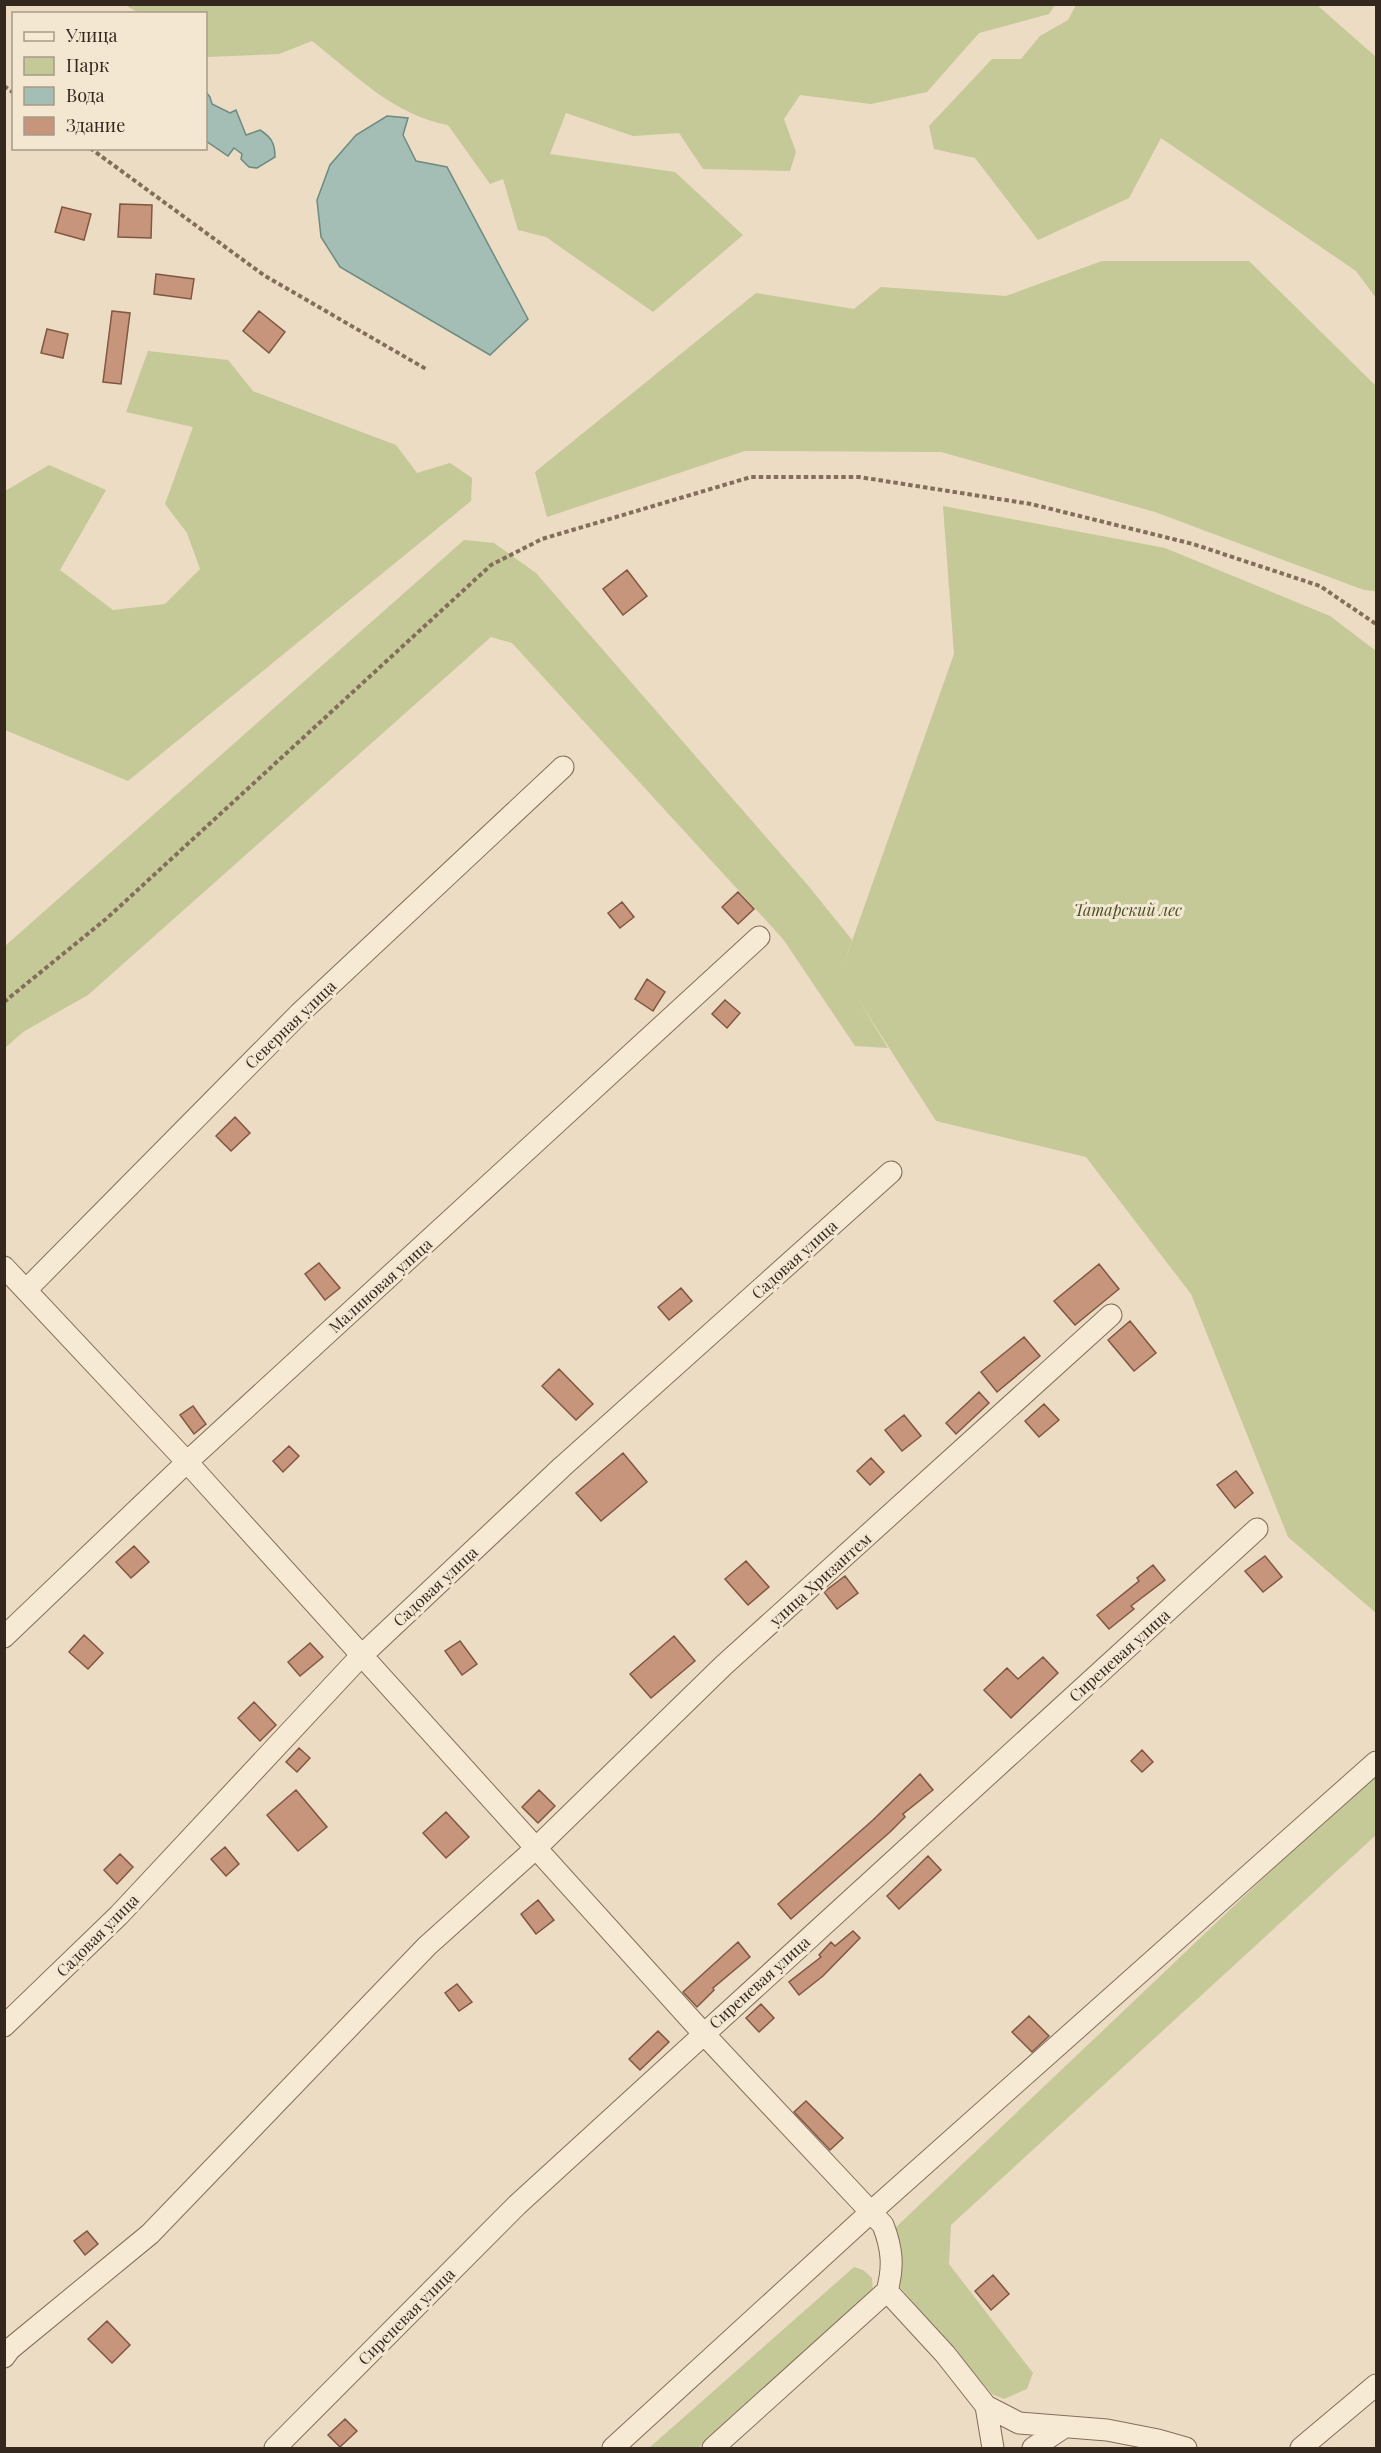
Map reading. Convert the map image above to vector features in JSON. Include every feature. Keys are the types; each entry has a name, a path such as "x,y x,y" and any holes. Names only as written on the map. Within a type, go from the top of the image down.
{"street":[{"name":"Северная улица","path":"26,1290 299,1014 563,767"},
{"name":"Малиновая улица","path":"4,1636 187,1462 759,937"},
{"name":"Садовая улица","path":"4,2026 119,1915 360,1657 562,1467 891,1172"},
{"path":"4,1267 187,1462 360,1657 704,2033 884,2224 890,2243 893,2272 887,2291 713,2448"},
{"name":"улица Хризантем","path":"4,2356 150,2234 427,1946 535,1849 724,1665 1111,1315"},
{"name":"Сиреневая улица","path":"275,2448 517,2205 1257,1529"},
{"path":"613,2448 872,2211 1377,1762"},
{"path":"887,2291 945,2354 986,2406 1019,2423 1093,2430 1158,2440 1186,2448"},
{"path":"1301,2448 1377,2385"},
{"path":"986,2406 993,2448"},
{"path":"1033,2448 1063,2428"},
{"path":"1093,2430 1119,2448"}],"path":[{"path":"93,150 265,276 426,369"},
{"path":"4,1002 106,919 491,565 542,539 751,477 859,477 1042,507 1193,544 1320,585 1377,624"}],"green space":[{"path":"125,5 1055,5 1049,14 979,33 927,92 871,104 800,95 784,119 796,152 790,171 703,169 679,133 633,136 566,113 550,154 675,172 743,235 653,312 546,237 518,230 503,179 490,184 448,125 410,113 392,103 312,41 279,54 207,57 207,12 137,12"},
{"path":"1076,5 1317,5 1376,57 1376,298 1356,271 1161,138 1129,198 1038,240 975,158 934,149 929,126 992,59 1021,59 1040,36 1068,20"},
{"path":"1102,261 1249,261 1376,386 1376,591 1364,590 1155,512 941,452 745,451 547,517 535,472 756,293 854,309 881,287 1006,296"},
{"path":"148,351 228,360 253,391 396,445 417,473 450,463 472,478 471,501 128,781 5,730 5,491 49,465 106,490 60,570 113,610 165,604 200,569 187,533 165,504 193,427 126,412"},
{"name":"Татарский лес","path":"943,506 1165,548 1330,616 1376,651 1376,1613 1288,1537 1191,1294 1086,1157 936,1121 856,996 888,1048 855,1046 783,939 512,643 491,637 88,995 23,1032 5,1048 5,946 464,540 494,543 536,573 806,883 852,940 841,972 954,654"},
{"path":"1376,1771 1376,1835 951,2225 949,2264 1033,2373 1027,2389 1004,2399 992,2394 899,2286 893,2230"},
{"path":"854,2267 863,2270 872,2278 873,2293 698,2448 649,2448"}],"water":[{"path":"207,93 212,104 230,113 236,110 246,135 260,130 267,135 272,141 275,157 257,168 249,167 241,159 242,154 234,148 228,156 207,142"},
{"path":"387,116 408,118 403,135 416,161 447,167 528,319 490,355 340,267 321,237 317,200 330,165 356,135"}],"building":[{"path":"120,204 152,205 151,238 118,237"},
{"path":"62,207 91,214 84,240 55,232"},
{"path":"156,274 194,279 191,299 154,294"},
{"path":"112,311 130,313 121,384 103,382"},
{"path":"259,311 285,332 269,353 243,331"},
{"path":"47,329 68,334 63,358 41,353"},
{"path":"627,570 647,596 623,615 603,589"},
{"path":"738,892 754,909 738,924 722,907"},
{"path":"622,902 634,917 620,928 608,913"},
{"path":"647,979 665,992 653,1011 635,999"},
{"path":"725,1000 740,1013 727,1028 712,1014"},
{"path":"235,1117 250,1133 231,1151 216,1136"},
{"path":"319,1263 340,1288 325,1300 305,1274"},
{"path":"1099,1264 1119,1289 1075,1325 1054,1301"},
{"path":"681,1288 692,1301 669,1320 658,1307"},
{"path":"1130,1321 1156,1353 1134,1371 1108,1340"},
{"path":"1024,1337 1040,1356 997,1392 981,1372"},
{"path":"559,1369 593,1404 576,1420 542,1386"},
{"path":"979,1392 989,1403 956,1434 946,1423"},
{"path":"1044,1404 1059,1420 1039,1437 1025,1421"},
{"path":"193,1406 206,1424 194,1434 180,1415"},
{"path":"904,1415 921,1436 902,1451 885,1430"},
{"path":"289,1446 299,1456 283,1472 273,1461"},
{"path":"623,1453 647,1482 601,1521 576,1493"},
{"path":"871,1458 884,1472 870,1485 857,1471"},
{"path":"1236,1471 1253,1493 1235,1508 1217,1485"},
{"path":"134,1546 149,1562 131,1578 116,1562"},
{"path":"1265,1556 1282,1577 1263,1592 1245,1571"},
{"path":"746,1561 769,1587 748,1605 725,1579"},
{"path":"1153,1565 1165,1580 1131,1606 1134,1609 1109,1629 1097,1615 1139,1581 1137,1578"},
{"path":"845,1576 858,1593 837,1609 824,1592"},
{"path":"84,1635 103,1653 88,1669 69,1652"},
{"path":"674,1636 695,1661 651,1698 630,1674"},
{"path":"460,1641 477,1664 462,1675 445,1651"},
{"path":"310,1643 323,1657 300,1676 288,1662"},
{"path":"1043,1657 1058,1673 1011,1718 984,1690 1007,1668 1018,1679"},
{"path":"254,1702 276,1725 260,1741 238,1718"},
{"path":"299,1748 310,1758 297,1772 286,1762"},
{"path":"1142,1750 1153,1762 1142,1772 1131,1761"},
{"path":"920,1774 933,1790 903,1814 905,1817 890,1832 791,1919 778,1904 873,1820"},
{"path":"296,1790 327,1827 298,1851 267,1815"},
{"path":"539,1790 555,1806 538,1823 522,1807"},
{"path":"446,1812 469,1837 446,1858 423,1833"},
{"path":"225,1847 239,1864 226,1876 211,1859"},
{"path":"120,1854 133,1867 117,1884 104,1870"},
{"path":"928,1856 941,1870 899,1909 887,1896"},
{"path":"538,1900 554,1920 536,1934 521,1914"},
{"path":"853,1931 860,1938 823,1976 799,1995 789,1982 821,1957 819,1955 831,1942 835,1946"},
{"path":"738,1942 750,1957 713,1988 714,1990 697,2007 683,1992"},
{"path":"457,1984 472,2002 459,2011 445,1993"},
{"path":"761,2004 774,2018 759,2032 746,2018"},
{"path":"1029,2016 1049,2036 1032,2052 1012,2032"},
{"path":"658,2031 669,2042 640,2070 629,2059"},
{"path":"806,2101 843,2138 830,2150 794,2112"},
{"path":"87,2231 98,2244 85,2255 74,2241"},
{"path":"993,2275 1009,2294 991,2310 975,2291"},
{"path":"107,2321 130,2345 112,2363 88,2339"},
{"path":"345,2419 357,2431 340,2447 328,2435"}]}
